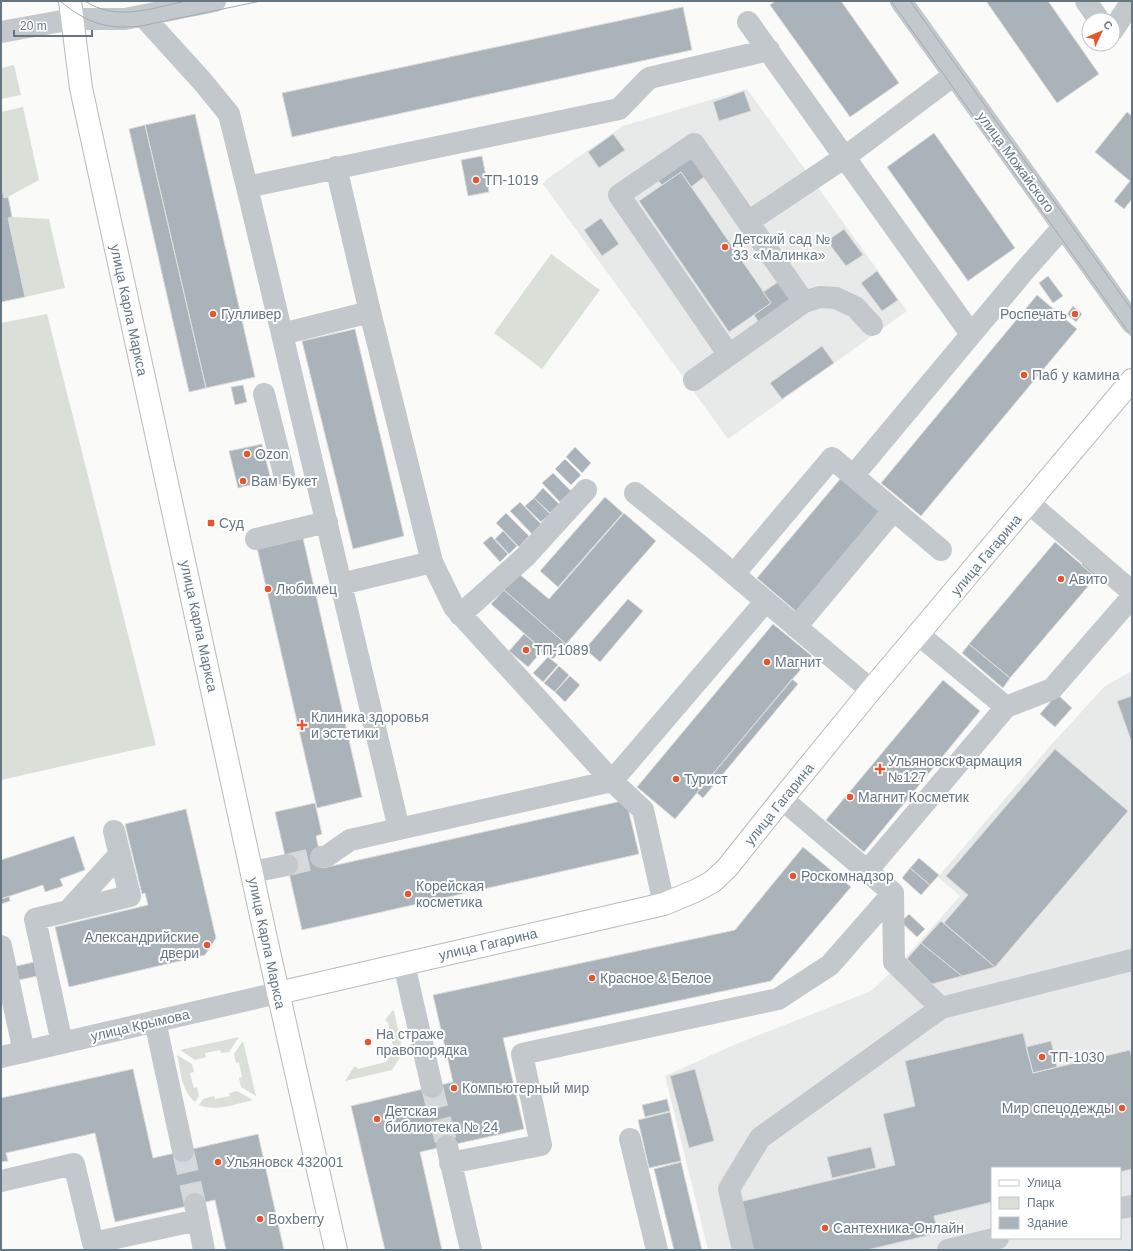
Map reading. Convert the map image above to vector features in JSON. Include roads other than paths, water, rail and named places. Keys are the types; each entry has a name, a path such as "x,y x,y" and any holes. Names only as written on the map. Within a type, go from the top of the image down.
{"main road":[{"name":"улица Карла Маркса","path":"71,10 81,88 278,993 336,1250"},
{"name":"улица Гагарина","path":"278,993 664,904 712,882 727,868 871,690 1132,380"}],"street":[{"path":"1,32 71,10 125,19 215,1"},
{"name":"улица Можайского","path":"901,1 1132,323"},
{"path":"1086,1 1094,12"},
{"path":"1121,18 1132,1"},
{"path":"143,16 230,114 399,829"},
{"path":"748,22 972,334"},
{"path":"247,187 336,167 619,109 649,78 769,50"},
{"path":"748,222 845,157 954,75"},
{"path":"729,354 619,195 694,144 804,302"},
{"path":"336,167 370,312 432,562 454,607 460,615 612,781 642,810 664,904"},
{"path":"853,476 1025,270 1063,227"},
{"path":"694,380 804,302 820,297 836,298 855,307 872,324"},
{"path":"282,334 370,312"},
{"path":"264,394 282,468 310,455"},
{"path":"734,574 832,458 941,550"},
{"path":"460,615 526,556 586,490"},
{"path":"635,493 734,574 871,690"},
{"path":"1028,504 1132,592"},
{"path":"796,627 894,510"},
{"path":"256,539 327,522"},
{"path":"341,584 432,562"},
{"path":"867,871 1006,708 1052,690 1132,597"},
{"path":"321,857 327,856 350,840 612,781 766,601"},
{"path":"918,634 1006,708"},
{"path":"782,799 893,892"},
{"path":"62,1043 35,919 130,896 114,831"},
{"path":"68,911 120,854"},
{"path":"252,872 287,865"},
{"path":"893,892 894,962 941,1008"},
{"path":"471,1250 449,1155 541,1145 522,1054 778,999 830,965 893,892"},
{"path":"1,946 24,1052"},
{"path":"743,1250 729,1189 760,1138 941,1008 1132,960"},
{"path":"404,964 432,1087"},
{"name":"улица Крымова","path":"1,1057 278,993"},
{"path":"154,1021 183,1151"},
{"path":"630,1139 657,1250"},
{"path":"1,1181 74,1164 93,1244 196,1212 204,1250"},
{"path":"1121,1208 1132,1206"},
{"path":"948,1250 994,1239"}],"tunnel":[{"path":"287,865 321,857"},
{"path":"432,1087 447,1146"},
{"path":"183,1151 195,1204"}],"tram line":[{"path":"60,1 88,20 107,26 117,27 141,26 261,1"},
{"path":"85,1 109,11 122,12 148,10 186,1"},
{"path":"891,1 1132,337"},
{"path":"910,1 1132,310"}],"place":[{"name":"ТП-1019","path":"476,180"},
{"name":"Детский сад № 33 «Малинка»","path":"725,247"},
{"name":"Гулливер","path":"213,314"},
{"name":"Роспечать","path":"1075,314"},
{"name":"Паб у камина","path":"1024,375"},
{"name":"Ozon","path":"247,454"},
{"name":"Вам Букет","path":"243,481"},
{"name":"Суд","path":"211,523"},
{"name":"Авито","path":"1061,579"},
{"name":"Любимец","path":"268,589"},
{"name":"ТП-1089","path":"526,650"},
{"name":"Магнит","path":"767,662"},
{"name":"Клиника здоровья и эстетики","path":"302,725"},
{"name":"УльяновскФармация №127","path":"880,769"},
{"name":"Турист","path":"676,779"},
{"name":"Магнит Косметик","path":"850,797"},
{"name":"Роскомнадзор","path":"793,876"},
{"name":"Корейская косметика","path":"408,894"},
{"name":"Александрийские двери","path":"207,945"},
{"name":"Красное & Белое","path":"592,978"},
{"name":"На страже правопорядка","path":"368,1042"},
{"name":"ТП-1030","path":"1042,1057"},
{"name":"Компьютерный мир","path":"454,1088"},
{"name":"Мир спецодежды","path":"1122,1108"},
{"name":"Детская библиотека № 24","path":"377,1119"},
{"name":"Ульяновск 432001","path":"218,1162"},
{"name":"Boxberry","path":"260,1219"},
{"name":"Сантехника-Онлайн","path":"825,1228"}]}
